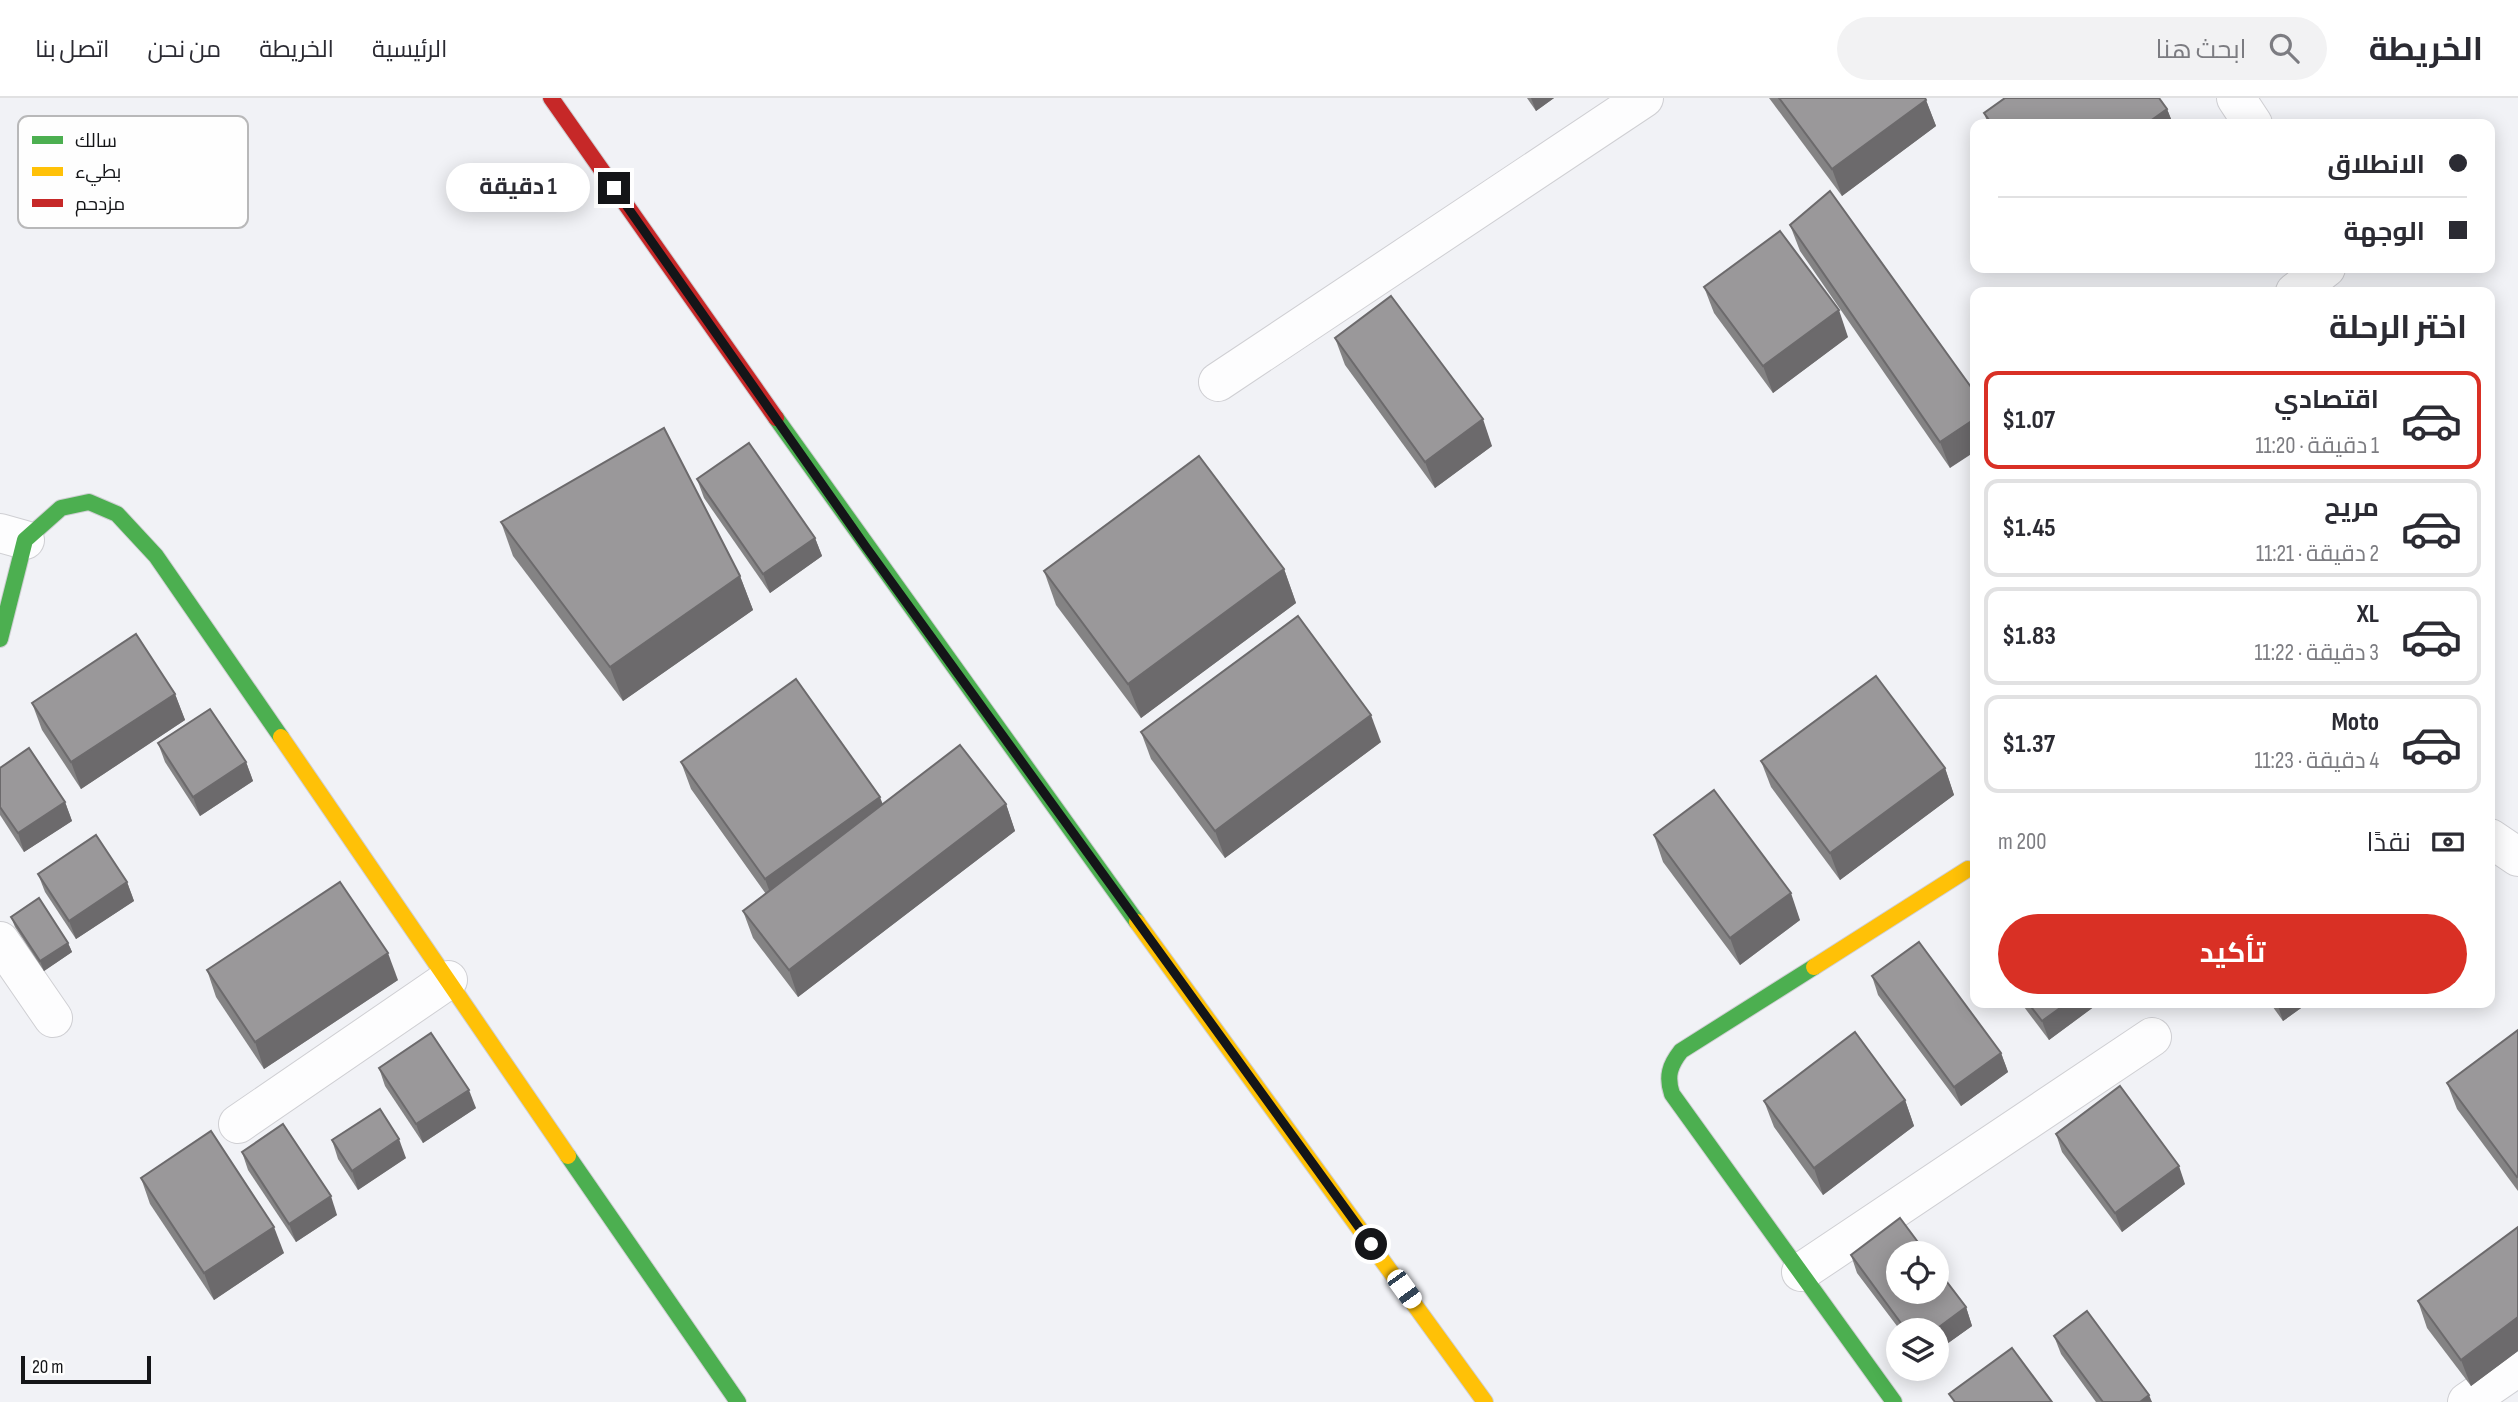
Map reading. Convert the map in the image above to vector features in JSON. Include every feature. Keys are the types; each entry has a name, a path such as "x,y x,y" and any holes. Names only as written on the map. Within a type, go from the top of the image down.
{"street":[{"path":"551,98 866,547 1485,1402"},
{"path":"1218,382 1644,98"},
{"path":"2236,98 2250,119"},
{"path":"2301,287 2320,273"},
{"path":"0,639 12,536 61,508 89,502 117,514 156,556 738,1402"},
{"path":"2495,841 2518,857"},
{"path":"1894,1402 1672,1094 1666,1078 1670,1065 1681,1051 1968,869"},
{"path":"0,941 53,1018"},
{"path":"238,1124 447,980"},
{"path":"1801,1272 2152,1037"},
{"path":"2467,1402 2518,1367"}],"building":[{"path":"1779,98 1925,98 1926,100 1832,169"},
{"path":"2005,98 2159,98 2167,109 2153,119 1988,119 1984,113"},
{"path":"1830,191 1970,386 1970,422 1940,442 1790,225"},
{"path":"1780,231 1839,310 1763,366 1704,287"},
{"path":"1391,296 1483,419 1425,462 1335,338"},
{"path":"664,428 740,576 610,667 501,522"},
{"path":"749,443 815,538 763,574 697,479"},
{"path":"1199,456 1284,569 1128,684 1044,571"},
{"path":"1298,616 1371,715 1215,831 1141,732"},
{"path":"136,634 175,694 71,762 32,703"},
{"path":"1876,676 1945,768 1830,853 1761,761"},
{"path":"796,679 880,797 765,879 681,762"},
{"path":"210,709 246,762 193,797 158,743"},
{"path":"960,745 1006,804 789,970 743,911"},
{"path":"29,748 65,802 18,833 0,807 0,768"},
{"path":"1714,790 1791,893 1730,938 1654,835"},
{"path":"96,835 127,882 69,921 38,874"},
{"path":"340,882 388,953 255,1042 207,970"},
{"path":"39,898 68,943 40,961 11,917"},
{"path":"1919,942 2001,1053 1954,1087 1872,976"},
{"path":"2032,1008 2060,1008 2042,1021"},
{"path":"2518,1030 2518,1176 2517,1177 2447,1083"},
{"path":"1855,1032 1905,1100 1814,1168 1764,1101"},
{"path":"431,1033 469,1090 416,1124 379,1068"},
{"path":"2120,1086 2179,1166 2115,1213 2056,1134"},
{"path":"380,1109 399,1139 352,1171 332,1140"},
{"path":"283,1124 331,1196 289,1224 242,1152"},
{"path":"211,1131 274,1227 204,1273 141,1178"},
{"path":"1900,1218 1917,1241 1886,1241 1886,1303 1851,1255"},
{"path":"2518,1227 2518,1317 2461,1360 2418,1301"},
{"path":"1949,1285 1966,1307 1949,1320 1897,1318 1887,1304 1949,1304"},
{"path":"2087,1311 2149,1395 2140,1402 2103,1402 2054,1336"},
{"path":"2012,1348 2052,1402 1955,1402 1949,1394"}],"traffic: fast":[{"path":"776,418 1137,922"},
{"path":"0,639 25,540 61,508 89,502 117,514 156,556 281,737"},
{"path":"1814,967 1681,1051 1670,1071 1670,1088 1894,1402"},
{"path":"568,1156 738,1402"}],"traffic: slow":[{"path":"281,737 568,1156"},
{"path":"1814,967 1968,869"},
{"path":"1137,922 1485,1402"}],"traffic: jam":[{"path":"551,98 776,418"}],"route":[{"path":"614,188 866,547 1371,1244"}]}
